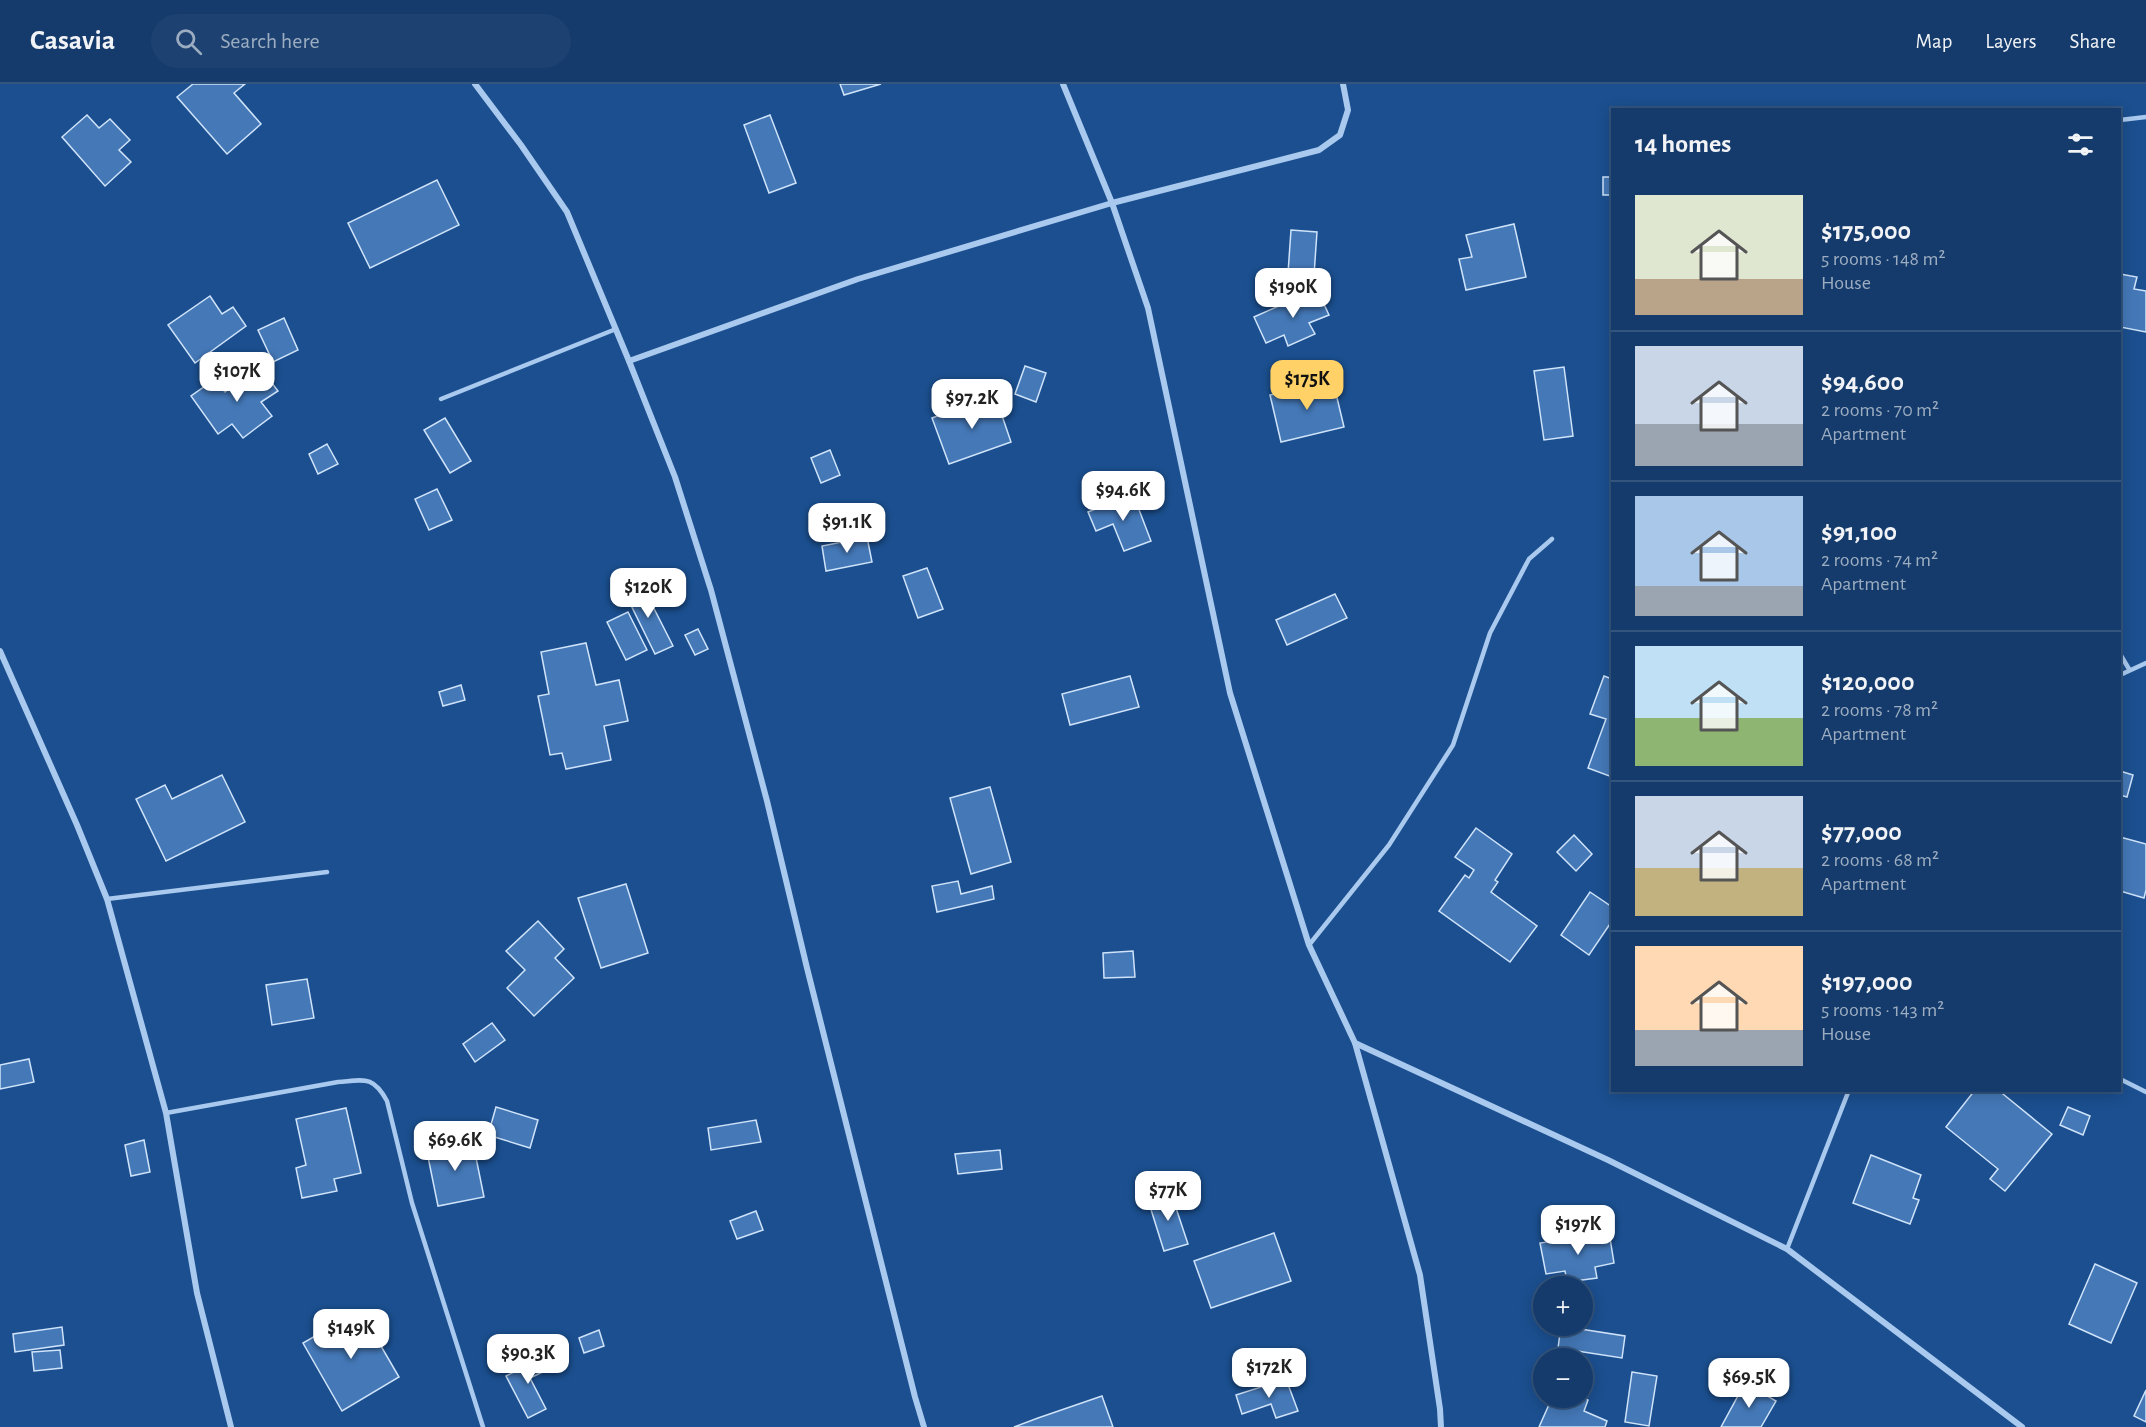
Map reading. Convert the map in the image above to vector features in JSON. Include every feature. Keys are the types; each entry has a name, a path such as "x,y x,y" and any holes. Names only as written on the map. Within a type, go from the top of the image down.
{"street":[{"path":"475,84 567,212 675,477 711,590 767,801 856,1166 924,1427"},
{"path":"1063,84 1112,203 1148,308 1230,693 1309,945 1355,1043 1420,1275 1441,1427"},
{"path":"629,361 858,279 1112,203 1318,150 1340,135 1348,110 1343,84"},
{"path":"0,651 107,899 166,1113 197,1293 231,1427"},
{"path":"1355,1043 1608,1160 1787,1249 2022,1427"}],"lane":[{"path":"2121,121 2146,117"},
{"path":"441,399 616,329"},
{"path":"1309,945 1389,844 1453,745 1490,633 1529,559 1552,539"},
{"path":"2121,656 2129,669"},
{"path":"2121,674 2146,663"},
{"path":"107,899 327,872"},
{"path":"2121,1079 2146,1092"},
{"path":"166,1113 338,1083 366,1080 379,1086 387,1101 412,1203 483,1427"},
{"path":"1787,1249 1848,1092"}],"building":[{"path":"193,84 245,84 234,93 261,124 227,154 177,97"},
{"path":"840,84 881,84 844,95"},
{"path":"87,115 99,128 110,119 130,140 119,150 131,162 105,186 62,137"},
{"path":"770,115 796,183 769,193 744,125"},
{"path":"1603,177 1611,177 1611,195 1603,195"},
{"path":"437,180 459,225 370,268 348,223"},
{"path":"1514,224 1526,277 1466,290 1459,259 1472,257 1466,235"},
{"path":"1291,230 1317,232 1314,275 1288,273"},
{"path":"2121,274 2137,277 2134,289 2146,291 2146,332 2121,327"},
{"path":"1317,289 1329,315 1309,323 1315,334 1288,346 1284,335 1266,343 1254,317"},
{"path":"210,296 222,314 233,307 246,326 195,363 168,325"},
{"path":"284,318 298,350 273,362 258,330"},
{"path":"259,366 278,391 261,402 272,416 243,438 232,424 218,434 191,396 215,379 225,392"},
{"path":"1025,366 1046,373 1036,402 1015,394"},
{"path":"1564,367 1573,436 1544,440 1534,371"},
{"path":"1333,381 1344,427 1281,442 1270,395"},
{"path":"995,395 1011,442 949,464 932,418"},
{"path":"445,418 471,461 450,473 424,430"},
{"path":"327,444 338,464 318,474 309,454"},
{"path":"830,450 840,475 821,483 811,458"},
{"path":"437,489 452,520 429,530 415,499"},
{"path":"1133,494 1151,541 1124,551 1113,524 1096,531 1088,512"},
{"path":"867,537 872,562 826,571 822,546"},
{"path":"927,568 943,609 918,618 903,576"},
{"path":"641,583 673,646 655,654 624,591"},
{"path":"1335,594 1347,618 1287,645 1276,620"},
{"path":"628,612 647,650 626,660 607,622"},
{"path":"698,629 708,649 695,655 685,635"},
{"path":"586,643 596,685 619,680 628,721 604,726 611,760 566,769 562,753 550,755 538,696 549,694 541,652"},
{"path":"1130,676 1139,707 1070,725 1062,694"},
{"path":"1604,676 1611,679 1611,777 1588,768 1606,719 1590,714"},
{"path":"461,685 465,700 443,706 439,692"},
{"path":"2121,771 2133,775 2127,797 2121,795"},
{"path":"222,775 245,822 166,861 136,799 165,785 172,799"},
{"path":"990,787 1011,862 971,874 950,798"},
{"path":"1476,828 1512,854 1495,880 1498,882 1491,892 1537,926 1510,962 1439,911 1465,875 1469,878 1474,870 1455,857"},
{"path":"1574,835 1592,854 1576,871 1557,852"},
{"path":"2121,837 2146,844 2144,898 2121,891"},
{"path":"958,881 961,894 992,886 994,899 937,912 932,886"},
{"path":"626,884 648,953 601,968 578,898"},
{"path":"1590,892 1611,906 1611,922 1589,955 1561,935"},
{"path":"538,921 564,949 555,958 574,978 534,1016 507,988 525,970 506,951"},
{"path":"1133,951 1135,977 1104,978 1103,953"},
{"path":"307,979 314,1018 272,1025 266,985"},
{"path":"492,1023 505,1040 475,1062 463,1044"},
{"path":"29,1059 34,1082 0,1089 0,1065"},
{"path":"1973,1092 2000,1092 2052,1134 2005,1191 1990,1179 1998,1169 1946,1127"},
{"path":"496,1107 538,1120 530,1148 488,1135"},
{"path":"2068,1107 2090,1116 2083,1135 2060,1125"},
{"path":"346,1108 361,1173 334,1179 337,1191 302,1198 296,1168 306,1165 296,1119"},
{"path":"756,1120 761,1142 711,1150 708,1128"},
{"path":"472,1138 484,1197 438,1206 426,1147"},
{"path":"144,1140 150,1172 131,1176 125,1145"},
{"path":"1000,1150 1002,1169 958,1174 955,1154"},
{"path":"1871,1155 1921,1175 1913,1198 1919,1200 1910,1224 1853,1203"},
{"path":"1171,1193 1188,1244 1164,1251 1148,1200"},
{"path":"756,1211 763,1230 737,1239 730,1221"},
{"path":"1609,1232 1614,1263 1595,1267 1597,1278 1566,1276 1565,1271 1546,1274 1540,1243"},
{"path":"1274,1233 1291,1281 1211,1308 1194,1261"},
{"path":"2095,1264 2137,1283 2111,1343 2069,1324"},
{"path":"360,1310 399,1377 342,1411 303,1343"},
{"path":"62,1327 64,1345 15,1352 13,1334"},
{"path":"599,1330 604,1346 584,1353 579,1338"},
{"path":"1593,1331 1625,1336 1622,1358 1593,1353 1593,1348 1558,1348 1560,1336 1593,1336"},
{"path":"60,1350 62,1368 34,1371 32,1352"},
{"path":"536,1353 545,1371 530,1378 546,1409 528,1418 506,1376 520,1369 516,1362"},
{"path":"1632,1372 1657,1376 1649,1426 1625,1422"},
{"path":"1286,1379 1298,1411 1276,1418 1271,1404 1242,1414 1236,1395"},
{"path":"1745,1383 1776,1401 1761,1427 1721,1427"},
{"path":"2146,1390 2146,1422 2134,1416"},
{"path":"1102,1396 1113,1427 1014,1427 1038,1418"},
{"path":"1548,1408 1585,1408 1584,1411 1607,1421 1605,1427 1539,1427"}]}
